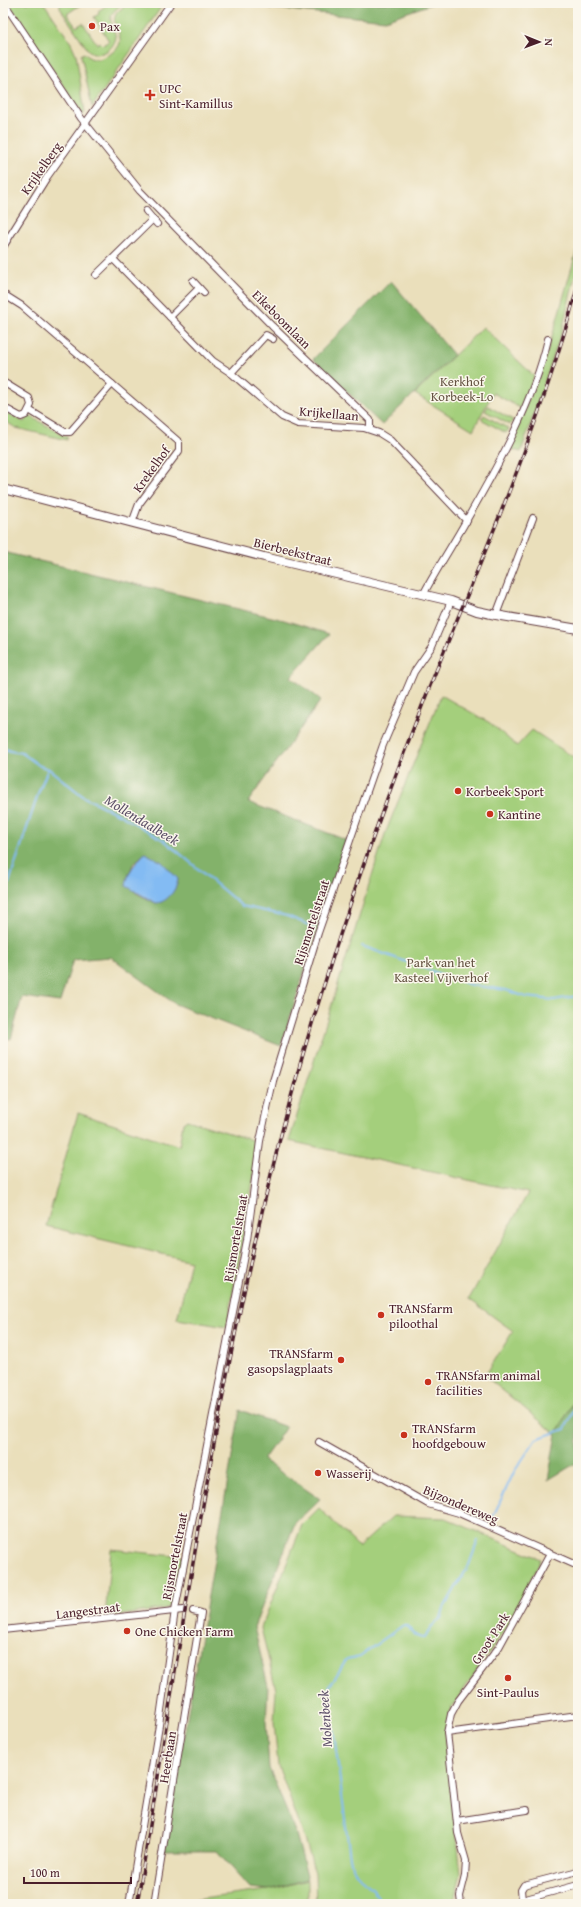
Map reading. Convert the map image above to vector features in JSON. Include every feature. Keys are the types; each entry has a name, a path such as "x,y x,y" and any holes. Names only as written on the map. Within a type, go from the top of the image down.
{"street":[{"path":"4,3 86,124"},
{"name":"Krijkelberg","path":"3,247 39,189 171,3"},
{"name":"Eikeboomlaan","path":"86,124 153,205 272,326 370,420 370,429"},
{"path":"96,275 155,221 146,212"},
{"name":"Krijkellaan","path":"113,259 213,361 230,373 282,417 298,424 370,429"},
{"path":"193,281 204,293"},
{"path":"170,317 199,288"},
{"name":"Krekelhof","path":"3,294 22,306 178,440 180,444 179,451 139,504 132,523"},
{"path":"230,373 266,335 273,339"},
{"path":"423,595 467,521 514,430 540,370 548,339"},
{"path":"3,382 29,398 31,401 26,415 21,417 3,407"},
{"path":"29,410 65,432 70,432 112,384"},
{"path":"370,429 390,440 467,521"},
{"name":"Bierbeekstraat","path":"3,489 132,523 451,601 477,611 578,628"},
{"path":"496,615 533,518"},
{"name":"Rijsmortelstraat","path":"129,1904 159,1724 175,1610 247,1240 260,1141 273,1081 335,881 347,853 347,846 383,745 414,672 432,646 451,601"},
{"name":"Bijzondereweg","path":"319,1442 428,1504 459,1513 578,1566"},
{"name":"Groot Park","path":"461,1904 460,1896 465,1876 466,1861 457,1821 447,1732 451,1714 458,1701 502,1642 550,1554"},
{"name":"Langestraat","path":"3,1630 183,1610"},
{"name":"Heerbaan","path":"154,1904 201,1613 193,1611"},
{"path":"447,1732 578,1715"},
{"path":"457,1821 527,1810"},
{"path":"578,1871 524,1885 521,1890 520,1902 578,1885"}],"green space":[{"path":"8,3 44,3 71,43 76,54 85,113 83,115"},
{"path":"60,3 83,3 67,14 76,27 83,23 97,44 100,42 103,45 109,41 94,17 99,14 98,11 110,3 124,3 112,14 111,21 116,37 112,46 105,52 97,54 88,50 60,8"},
{"path":"131,3 164,3 92,107 81,55 84,53 90,58 98,60 114,51 120,42 120,37 115,23 116,14"},
{"path":"269,3 434,3 385,20 269,8"},
{"path":"578,246 578,263 562,331 521,452 507,448 541,371"},
{"path":"391,281 454,355 382,425 313,359"},
{"name":"Kerkhof Korbeek-Lo","path":"483,327 534,376 522,409 493,393 473,430 415,394"},
{"path":"488,406 513,420 510,425 485,411"},
{"path":"4,411 24,422 28,415 67,437 67,440 16,428 3,420"},
{"path":"484,415 509,429 506,433 481,419"},
{"path":"3,552 284,620 329,634 291,677 321,700 248,802 346,840 281,1046 175,1004 111,957 73,960 60,1002 22,997 11,1039 3,1038","holes":["145,853 178,879 176,888 167,897 156,903 136,893 127,879 133,864"]},
{"name":"Park van het Kasteel Vijverhof","path":"441,695 490,723 517,746 532,730 578,760 578,1394 556,1434 485,1376 513,1331 469,1299 528,1193 289,1141 385,834"},
{"path":"78,1113 179,1146 183,1123 187,1120 255,1141 259,1147 227,1327 177,1319 191,1261 46,1226"},
{"path":"578,1394 578,1462 548,1480 556,1434"},
{"path":"240,1410 286,1427 263,1460 320,1499 295,1523 254,1627 268,1686 266,1722 269,1768 296,1834 308,1879 269,1890 250,1888 217,1851 164,1851"},
{"path":"319,1508 359,1547 393,1516 445,1518 541,1559 508,1625 452,1707 445,1732 461,1874 453,1904 316,1904 315,1874 306,1842 278,1766 274,1722 276,1690 261,1628 302,1525"},
{"path":"111,1549 184,1557 173,1607 105,1618"},
{"path":"308,1880 308,1904 166,1904 268,1890"}],"water":[{"path":"145,853 162,862 178,879 174,891 164,901 156,903 126,886 130,871"}],"waterway":[{"name":"Mollendaalbeek","path":"3,748 22,753 40,766 49,769 84,797 120,815 165,841 242,906 287,916 314,927"},
{"path":"3,888 7,889 39,791 48,769"},
{"name":"Mollendaalbeek","path":"362,946 471,985 506,990 526,997 554,1000 578,996"},
{"name":"Molenbeek","path":"490,1523 514,1472 536,1439 565,1429 578,1402"},
{"name":"Molenbeek","path":"381,1904 373,1889 362,1880 352,1867 329,1687 347,1659 360,1656 402,1626 407,1626 417,1636 425,1638 431,1627 441,1618 444,1608 469,1565 478,1540"}],"railway":[{"path":"137,1904 211,1458 256,1236 283,1126 314,1017 365,860 422,706 499,518 523,455 566,329 578,286"}],"place":[{"name":"Pax","path":"92,26"},
{"name":"UPC Sint-Kamillus","path":"150,95"},
{"name":"Korbeek Sport","path":"458,791"},
{"name":"Kantine","path":"490,814"},
{"name":"TRANSfarm piloothal","path":"381,1315"},
{"name":"TRANSfarm gasopslagplaats","path":"341,1360"},
{"name":"TRANSfarm animal facilities","path":"428,1382"},
{"name":"TRANSfarm hoofdgebouw","path":"404,1435"},
{"name":"Wasserij","path":"318,1473"},
{"name":"One Chicken Farm","path":"127,1631"},
{"name":"Sint-Paulus","path":"508,1678"}]}
